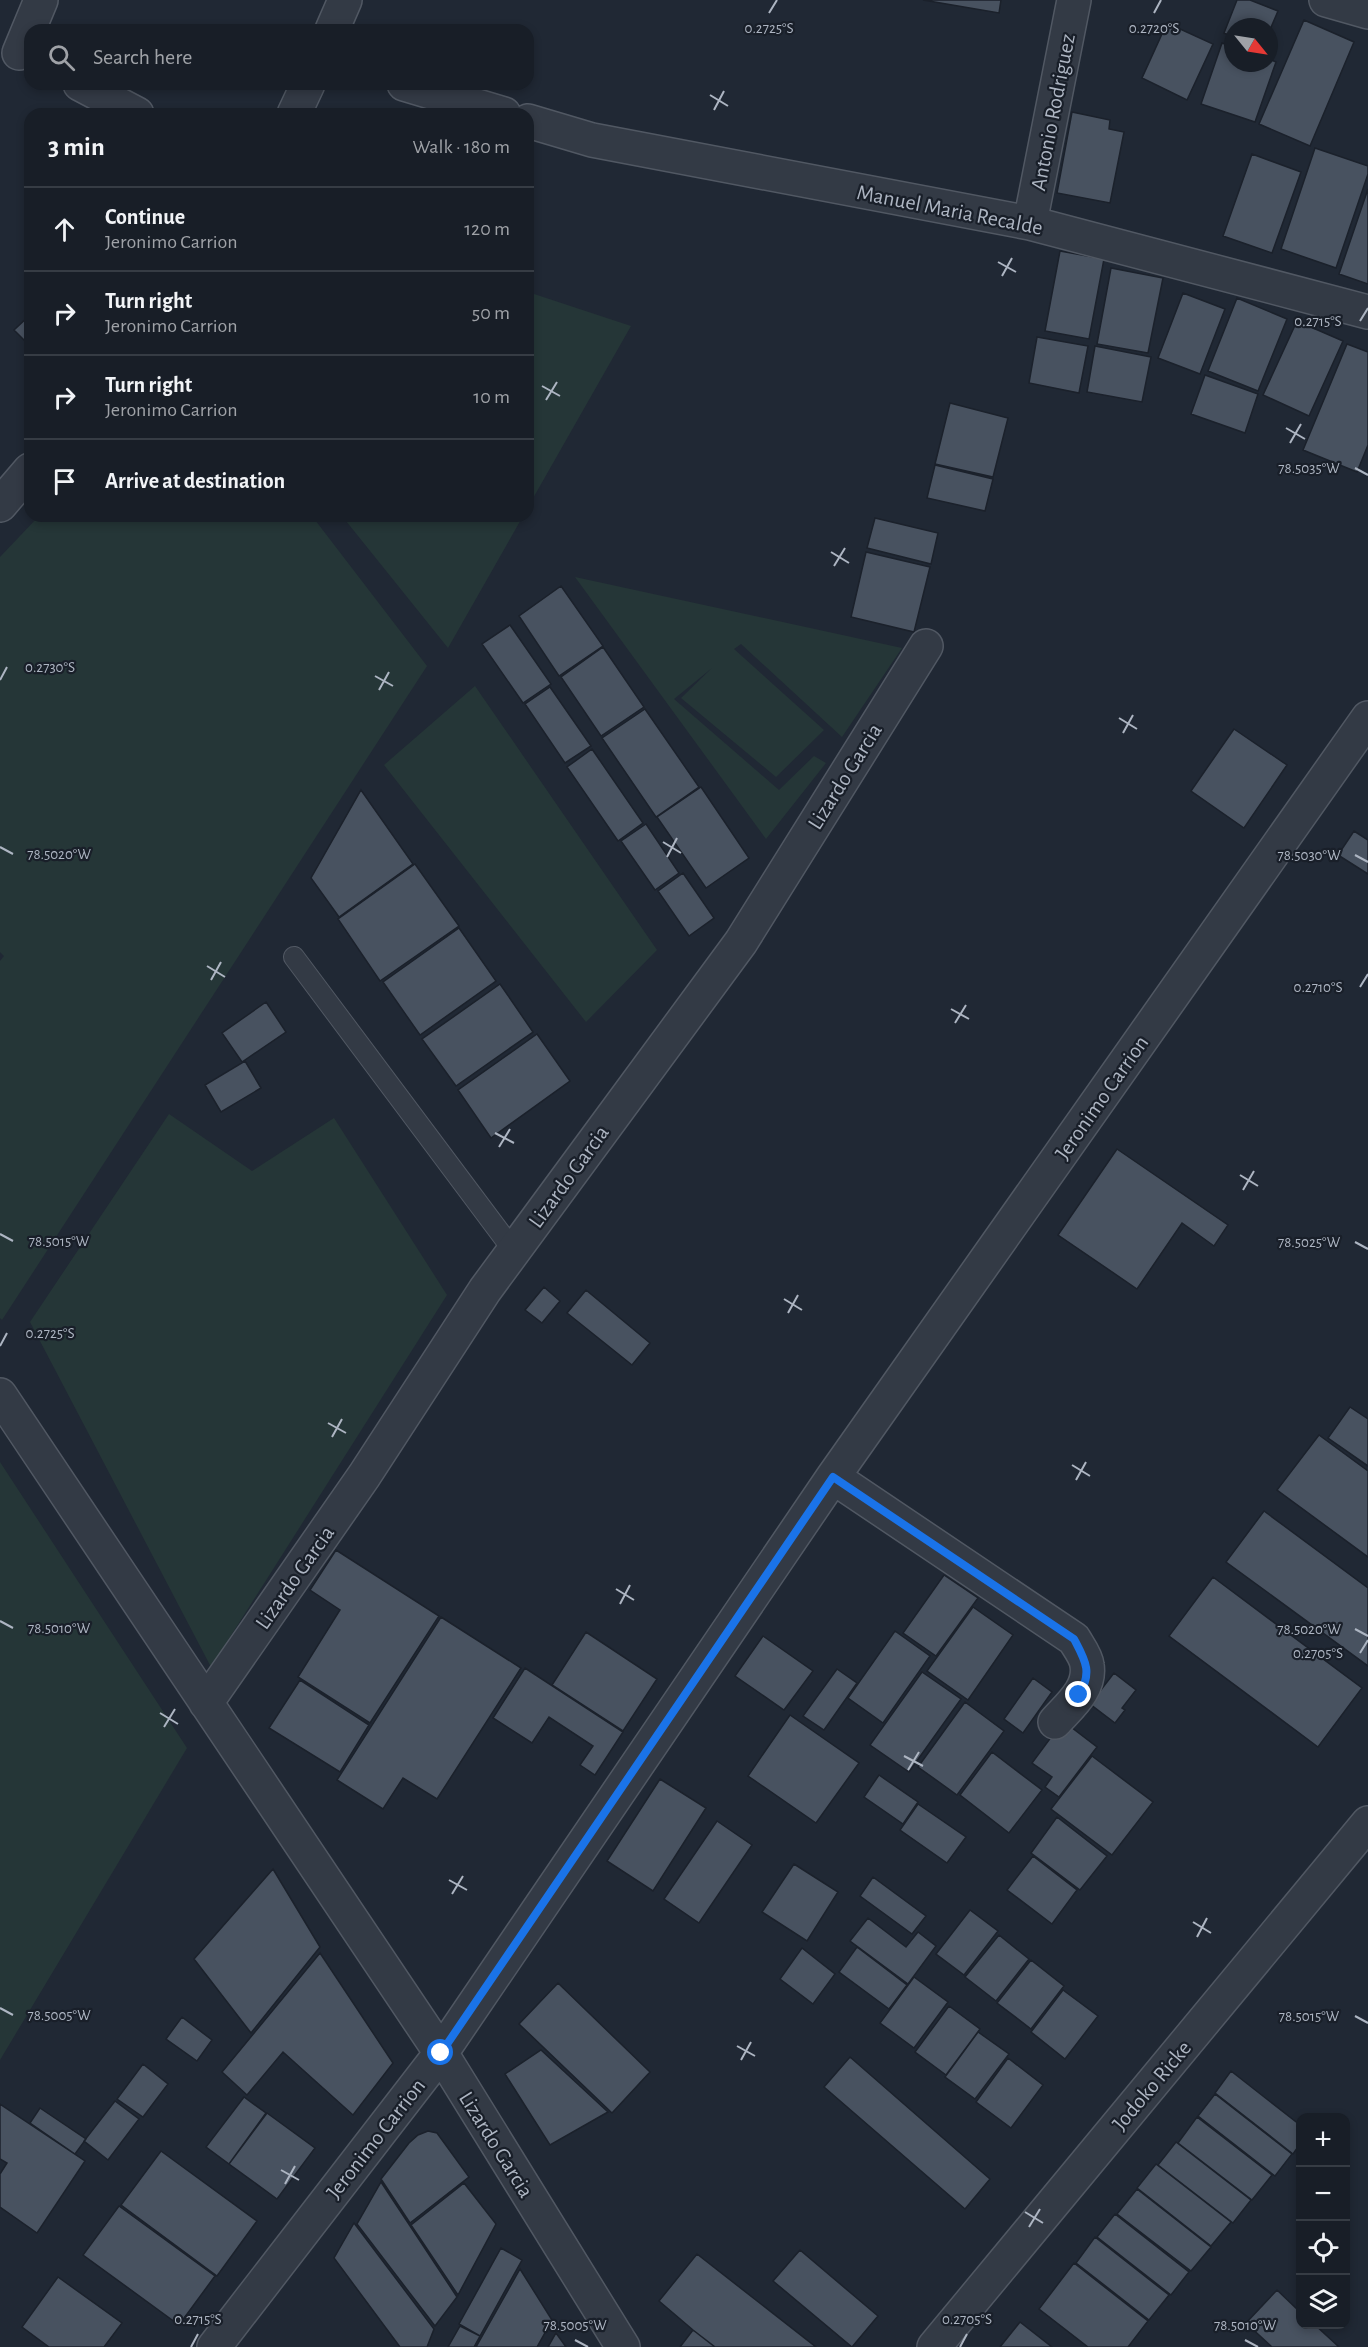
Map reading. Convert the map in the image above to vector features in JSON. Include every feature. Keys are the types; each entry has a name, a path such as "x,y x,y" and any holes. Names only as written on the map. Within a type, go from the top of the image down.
{"street":[{"path":"29,24 41,0"},
{"path":"335,24 345,0"},
{"name":"Antonio Rodriguez","path":"1030,223 1074,0"},
{"path":"1326,0 1368,12"},
{"path":"16,51 24,35"},
{"path":"91,90 126,108"},
{"path":"297,108 305,90"},
{"path":"424,90 484,108"},
{"name":"Manuel Maria Recalde","path":"534,123 592,140 1030,223 1368,312"},
{"path":"0,505 24,477"},
{"name":"Lizardo Garcia","path":"206,1703 364,1476 513,1250 741,942 926,646"},
{"name":"Jeronimo Carrion","path":"214,2347 441,2053 833,1477 1368,718"},
{"name":"Lizardo Garcia","path":"0,1395 441,2053 622,2347"},
{"path":"833,1477 1074,1639 1087,1664 1086,1684 1055,1722"},
{"name":"Jodoko Ricke","path":"934,2347 1368,1823"}],"lane":[{"path":"294,957 513,1250"}],"shaded area":[{"path":"534,294 631,326 534,496"},
{"path":"33,522 317,522 427,666 2,1320 0,1318 0,961 4,956 0,952 0,557"},
{"path":"347,522 520,522 448,648"},
{"path":"575,577 902,648 842,737 741,644 734,649 824,730 776,777 681,698 712,668 674,699 779,790 814,756 826,763 766,839"},
{"path":"475,686 657,950 586,1022 384,765"},
{"path":"169,1114 252,1171 334,1118 447,1295 211,1667 30,1322"},
{"path":"0,1462 187,1748 0,2060"}],"building":[{"path":"923,0 1001,0 999,13"},
{"path":"1237,0 1250,0 1278,11 1275,18 1230,18"},
{"path":"1304,20 1354,42 1310,146 1259,124"},
{"path":"1167,23 1213,44 1187,100 1142,78"},
{"path":"1222,43 1224,44 1224,72 1272,72 1255,122 1201,104"},
{"path":"1072,112 1110,120 1109,129 1124,132 1110,203 1057,193"},
{"path":"1315,148 1368,166 1368,174 1336,268 1281,249"},
{"path":"1252,154 1301,172 1272,253 1223,236"},
{"path":"1368,189 1368,284 1339,274"},
{"path":"1060,251 1104,259 1089,339 1045,331"},
{"path":"1111,268 1163,278 1148,353 1097,344"},
{"path":"1183,293 1225,309 1200,374 1158,358"},
{"path":"1237,298 1287,319 1258,391 1208,371"},
{"path":"24,321 24,340 14,330"},
{"path":"1297,321 1343,341 1309,416 1263,395"},
{"path":"1037,337 1088,346 1079,393 1029,383"},
{"path":"1347,344 1368,352 1368,445 1357,472 1303,450"},
{"path":"1095,346 1151,357 1142,402 1087,392"},
{"path":"1205,375 1258,394 1245,433 1191,414"},
{"path":"950,403 1008,418 993,477 935,464"},
{"path":"935,465 993,479 985,511 927,498"},
{"path":"875,518 938,533 931,564 867,548"},
{"path":"866,552 930,567 914,632 851,617"},
{"path":"561,586 603,646 559,676 519,616"},
{"path":"510,625 551,684 523,703 482,644"},
{"path":"603,647 644,707 601,736 561,677"},
{"path":"550,687 591,746 565,763 525,704"},
{"path":"645,709 699,787 656,817 602,738"},
{"path":"1234,729 1287,765 1244,828 1191,791"},
{"path":"592,749 643,823 618,841 567,767"},
{"path":"701,787 749,858 706,888 657,817"},
{"path":"361,790 413,864 339,917 311,878"},
{"path":"646,824 679,873 655,890 621,841"},
{"path":"1354,831 1368,840 1368,874 1338,855"},
{"path":"415,864 459,926 380,981 338,919"},
{"path":"683,873 714,918 689,936 658,891"},
{"path":"459,928 496,981 420,1035 383,982"},
{"path":"500,984 533,1032 456,1086 422,1039"},
{"path":"266,1002 286,1032 242,1062 222,1033"},
{"path":"537,1034 570,1081 491,1138 458,1090"},
{"path":"245,1061 261,1088 221,1112 205,1085"},
{"path":"1117,1149 1228,1225 1214,1246 1182,1223 1137,1289 1058,1235"},
{"path":"544,1287 560,1301 542,1323 525,1310"},
{"path":"586,1290 650,1343 632,1365 567,1313"},
{"path":"1350,1407 1368,1419 1368,1466 1328,1438"},
{"path":"1319,1435 1368,1471 1368,1557 1277,1490"},
{"path":"1264,1511 1368,1588 1368,1666 1226,1562"},
{"path":"336,1550 439,1616 370,1723 298,1677 340,1610 310,1590"},
{"path":"944,1575 978,1598 936,1656 903,1633"},
{"path":"1213,1577 1362,1688 1318,1747 1169,1636"},
{"path":"973,1607 1013,1635 968,1700 927,1671"},
{"path":"441,1617 521,1668 437,1799 403,1778 383,1809 337,1780"},
{"path":"895,1631 930,1656 883,1723 848,1698"},
{"path":"586,1632 657,1679 623,1731 552,1685"},
{"path":"763,1636 813,1671 784,1710 735,1676"},
{"path":"525,1668 623,1732 595,1775 580,1765 593,1746 549,1717 532,1743 493,1718"},
{"path":"837,1669 857,1683 824,1730 803,1716"},
{"path":"922,1672 961,1699 909,1772 870,1745"},
{"path":"1114,1673 1136,1690 1122,1708 1125,1710 1115,1723 1090,1704"},
{"path":"1033,1678 1052,1692 1023,1733 1004,1719"},
{"path":"300,1680 369,1725 340,1772 269,1728"},
{"path":"965,1702 1004,1731 957,1795 918,1767"},
{"path":"790,1715 859,1763 816,1823 748,1776"},
{"path":"1063,1721 1097,1747 1059,1797 1045,1787 1052,1777 1032,1763"},
{"path":"992,1752 1042,1790 1009,1833 960,1795"},
{"path":"1092,1756 1153,1802 1112,1855 1051,1809"},
{"path":"879,1775 918,1802 903,1824 864,1797"},
{"path":"660,1779 706,1808 653,1891 607,1861"},
{"path":"918,1804 966,1837 947,1863 900,1830"},
{"path":"1057,1817 1107,1856 1080,1890 1031,1853"},
{"path":"717,1821 752,1845 699,1923 664,1899"},
{"path":"1033,1856 1077,1890 1052,1924 1007,1890"},
{"path":"794,1864 838,1892 807,1941 762,1912"},
{"path":"273,1869 320,1947 251,2033 194,1959"},
{"path":"873,1877 926,1916 912,1934 860,1896"},
{"path":"970,1910 998,1931 964,1975 936,1954"},
{"path":"868,1918 906,1947 918,1932 936,1946 908,1984 850,1941"},
{"path":"999,1935 1029,1959 996,2001 965,1977"},
{"path":"857,1947 907,1985 889,2009 839,1972"},
{"path":"802,1948 835,1974 813,2004 780,1979"},
{"path":"320,1953 393,2063 353,2115 283,2052 247,2095 222,2072"},
{"path":"1031,1960 1064,1986 1031,2029 997,2003"},
{"path":"914,1977 948,2002 914,2048 880,2023"},
{"path":"558,1983 650,2072 612,2113 519,2024"},
{"path":"1063,1990 1098,2016 1065,2059 1031,2032"},
{"path":"949,2006 980,2029 946,2075 915,2052"},
{"path":"182,2017 212,2040 197,2061 166,2039"},
{"path":"978,2032 1009,2054 975,2099 945,2077"},
{"path":"541,2050 608,2112 550,2145 505,2074"},
{"path":"850,2057 990,2179 965,2209 824,2087"},
{"path":"1008,2058 1043,2085 1011,2128 976,2102"},
{"path":"143,2064 168,2084 143,2117 117,2099"},
{"path":"1231,2071 1296,2122 1296,2150 1293,2154 1215,2093"},
{"path":"1215,2094 1292,2154 1275,2176 1198,2116"},
{"path":"244,2097 266,2113 229,2164 206,2147"},
{"path":"115,2101 139,2119 108,2160 84,2141"},
{"path":"0,2104 85,2161 37,2233 0,2207 0,2174 7,2163 0,2159"},
{"path":"40,2108 86,2139 75,2154 30,2123"},
{"path":"267,2113 315,2148 277,2199 229,2164"},
{"path":"1197,2117 1272,2175 1252,2200 1178,2143"},
{"path":"428,2131 437,2133 469,2177 410,2223 381,2179 409,2143 418,2135"},
{"path":"1176,2142 1251,2200 1233,2223 1158,2165"},
{"path":"161,2151 257,2221 217,2276 121,2205"},
{"path":"1156,2164 1231,2222 1211,2246 1137,2188"},
{"path":"381,2182 457,2297 435,2326 357,2224"},
{"path":"464,2183 496,2224 458,2295 411,2225"},
{"path":"1137,2189 1211,2247 1191,2271 1117,2214"},
{"path":"119,2206 215,2276 179,2325 83,2255"},
{"path":"1115,2214 1189,2272 1171,2295 1097,2237"},
{"path":"354,2223 434,2329 427,2347 400,2347 334,2258"},
{"path":"1095,2237 1169,2295 1149,2320 1076,2263"},
{"path":"501,2248 522,2260 480,2336 459,2324"},
{"path":"800,2250 878,2316 852,2347 773,2281"},
{"path":"697,2254 816,2347 715,2347 693,2330 659,2301"},
{"path":"1074,2263 1148,2321 1128,2347 1088,2347 1039,2309"},
{"path":"520,2269 552,2320 537,2347 476,2347"},
{"path":"58,2277 122,2323 104,2347 49,2347 22,2327"},
{"path":"1277,2290 1296,2308 1296,2329 1319,2329 1339,2347 1272,2347 1246,2323"},
{"path":"1020,2322 1052,2347 1000,2347"},
{"path":"460,2326 480,2336 474,2347 448,2347"},
{"path":"693,2330 715,2347 680,2347"},
{"path":"556,2333 566,2347 548,2347"}],"route":[{"path":"441,2053 833,1477 1074,1639 1087,1664 1086,1684 1079,1695"}]}
